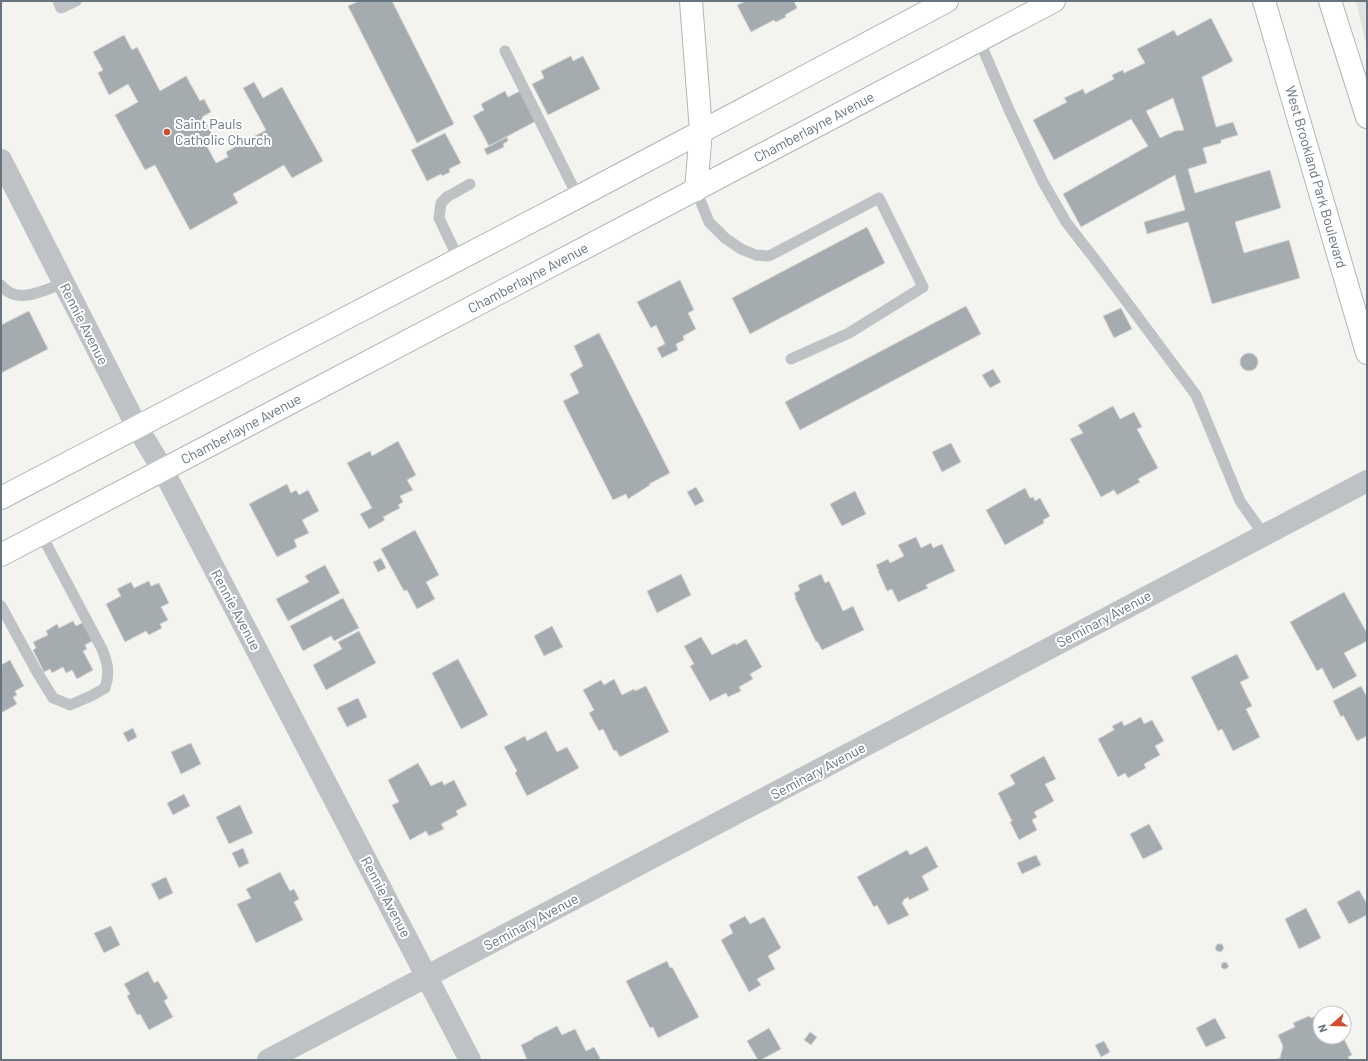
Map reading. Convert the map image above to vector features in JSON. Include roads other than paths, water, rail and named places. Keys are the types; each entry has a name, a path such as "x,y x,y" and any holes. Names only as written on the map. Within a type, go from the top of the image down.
{"main road":[{"path":"691,1 701,131 696,190"},
{"path":"1,498 458,258 578,197 947,1"},
{"name":"Chamberlayne Avenue","path":"1,555 1054,1"},
{"name":"West Brookland Park Boulevard","path":"1264,1 1367,353"},
{"path":"1330,1 1367,117"}],"street":[{"name":"Rennie Avenue","path":"1,160 137,427 162,470 470,1060"},
{"name":"Seminary Avenue","path":"268,1060 1367,481"}],"lane":[{"path":"58,1 61,8 76,1"},
{"path":"979,40 1010,112 1043,182 1066,222 1196,395 1240,501 1264,535"},
{"path":"505,51 578,197"},
{"path":"458,258 439,218 441,203 447,197 470,184"},
{"path":"696,190 709,222 725,238 741,249 756,255 769,256 879,198 923,287 849,333 791,359"},
{"path":"1,285 4,289 16,295 32,295 64,283"},
{"path":"1,606 53,698 70,706 105,688 109,677 106,660 102,649 42,534"}],"place":[{"name":"Saint Pauls Catholic Church","path":"167,132"}]}
